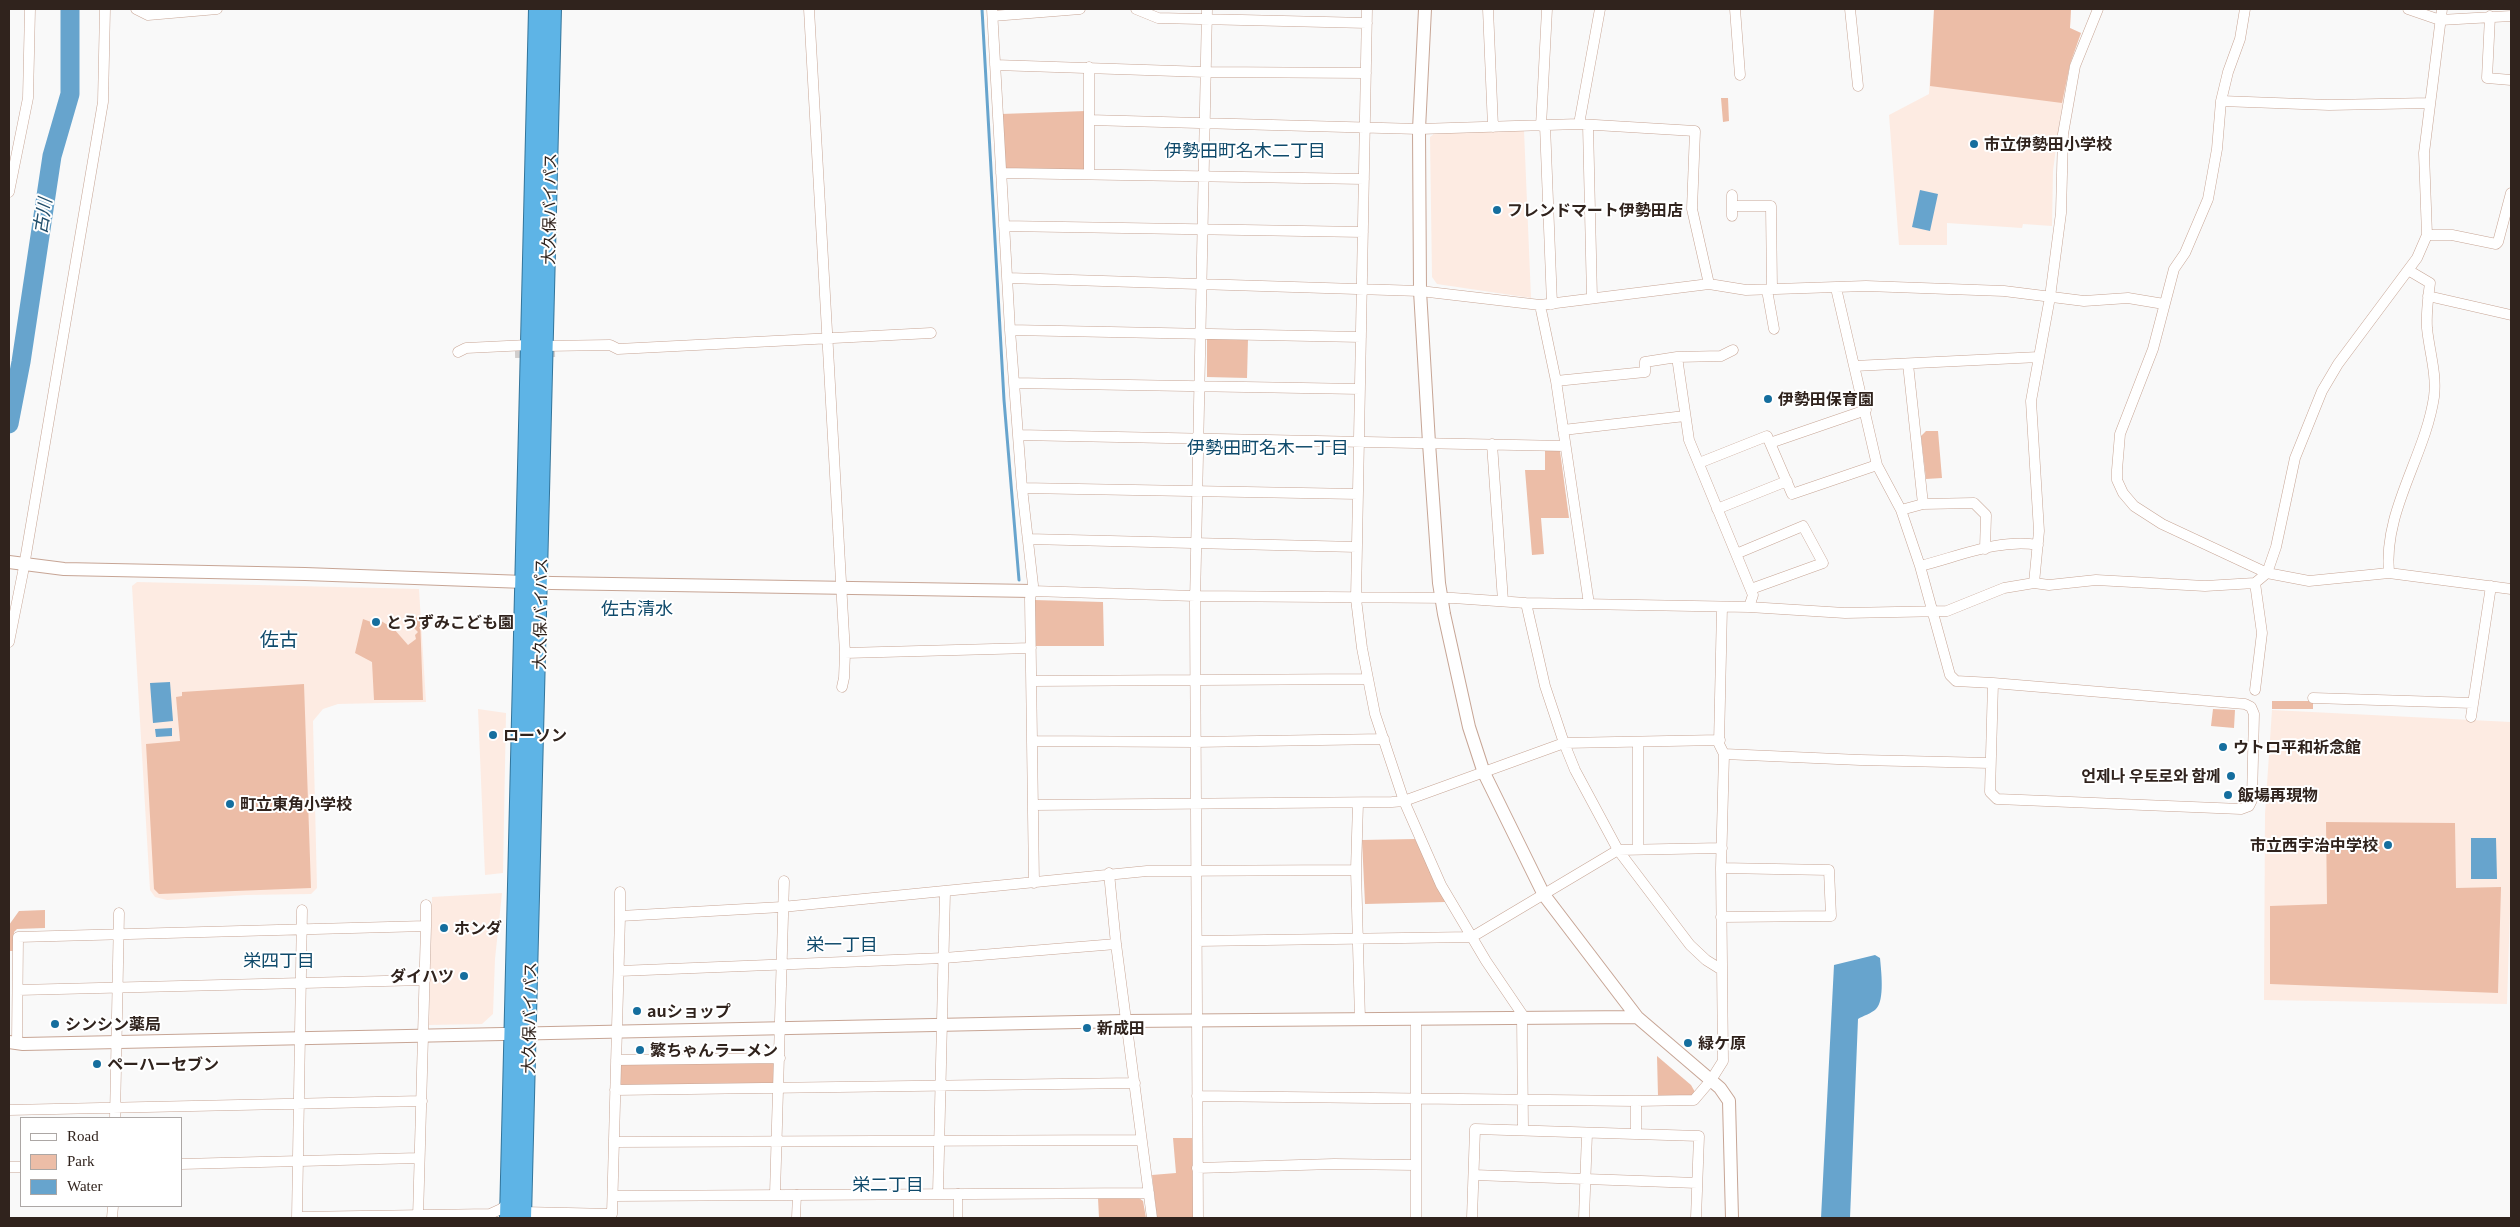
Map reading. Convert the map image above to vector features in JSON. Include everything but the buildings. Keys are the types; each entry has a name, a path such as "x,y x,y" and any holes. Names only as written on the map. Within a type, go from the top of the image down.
{"highway":[{"name":"大久保バイパス","path":"523,1215 521,1033 521,349 537,9"},
{"name":"大久保バイパス","path":"508,1210 521,1033 552,349 553,9"}],"street":[{"path":"9,192 28,98 30,9"},
{"path":"9,642 18,563 103,102 105,9"},
{"path":"136,9 148,15 217,9"},
{"path":"809,9 845,653 842,687"},
{"path":"1034,883 1030,599 1032,590 1010,330 992,12 1080,9"},
{"path":"1136,9 1158,18 1206,21 1367,23"},
{"path":"1198,1218 1195,596 1207,9"},
{"path":"1367,9 1356,599 1375,714 1404,801 1441,885 1522,1014 1522,1130"},
{"path":"1425,9 1419,129 1420,291 1429,443 1442,598 1469,727 1484,773 1544,895 1637,1017 1720,1088 1730,1104 1732,1218"},
{"path":"1488,9 1493,127"},
{"path":"1547,9 1543,125 1552,304"},
{"path":"1592,298 1583,124 1600,9"},
{"path":"1735,9 1740,75"},
{"path":"1850,9 1858,86"},
{"path":"2034,583 2038,545 2031,401 2050,296 2061,213 2063,134 2076,66 2098,9"},
{"path":"2245,9 2240,39 2220,101 2218,149 2208,200 2185,253 2174,269 2153,349 2120,434 2117,480 2123,493 2147,516 2267,573 2309,581 2389,573 2511,589"},
{"path":"2408,9 2440,20 2511,16"},
{"path":"18,563 64,569 306,574 522,582 1032,590 1356,599 1442,598 1526,603 1749,607 1845,613 1947,611 2004,588 2034,583 2049,585 2096,580 2205,586 2254,583 2267,573 2276,547 2295,458 2322,391 2338,364 2417,258 2427,235 2424,153 2442,9"},
{"path":"2490,16 2487,78 2511,80"},
{"path":"995,64 1206,72 1366,73"},
{"path":"1089,67 1089,174"},
{"path":"2220,101 2329,105 2430,104"},
{"path":"1089,120 1204,125 1419,129 1583,124 1695,130 1692,209 1709,284"},
{"path":"1001,173 1364,179"},
{"path":"2427,235 2452,235 2496,244 2511,194"},
{"path":"1732,195 1732,211 1771,206 1770,290 1774,329"},
{"path":"1004,226 1363,232"},
{"path":"2389,573 2390,548 2396,509 2408,481 2434,395 2427,328 2430,282 2408,270"},
{"path":"1008,278 1420,291 1540,305 1709,284 1746,290 1953,288 2004,291 2084,301 2128,298 2164,304"},
{"path":"1836,288 1866,410 1877,465 1901,510 1920,566 1950,675 1956,681 1993,683 2245,704 2251,707 2254,714 2252,800 2249,806 2241,809 1997,800 1990,792 1993,683"},
{"path":"2428,296 2511,315"},
{"path":"1540,305 1556,381 1589,604"},
{"path":"1010,330 1361,337"},
{"path":"552,349 618,349 931,333"},
{"path":"552,349 610,346 618,349"},
{"path":"466,348 521,349 468,354 458,352 466,348"},
{"path":"1556,381 1644,372 1645,362 1676,358 1721,356 1732,350"},
{"path":"1854,366 2039,357"},
{"path":"1676,358 1689,440 1753,594 1749,607"},
{"path":"1908,364 1923,504"},
{"path":"1014,383 1360,389"},
{"path":"1770,443 1866,410"},
{"path":"1564,430 1686,416"},
{"path":"1018,435 1565,446"},
{"path":"1698,463 1767,436 1792,494 1877,465"},
{"path":"1492,444 1503,601"},
{"path":"1717,509 1787,481"},
{"path":"1022,488 1358,494"},
{"path":"1901,510 1923,504 1974,503 1986,515 1985,549"},
{"path":"1736,554 1803,526 1822,562 1750,589"},
{"path":"1028,540 1357,547"},
{"path":"1920,566 1985,549 2022,542 2038,545"},
{"path":"2254,583 2262,633 2255,690"},
{"path":"2471,717 2490,586"},
{"path":"1526,603 1545,686 1575,770 1618,850 1690,945 1706,960 1722,970"},
{"path":"1198,1096 1693,1100 1711,1080 1723,1061 1720,868 1724,754 1720,740 1722,607"},
{"path":"845,653 1031,648"},
{"path":"1032,681 1368,679"},
{"path":"2313,698 2473,703"},
{"path":"1032,741 1195,742 1384,739"},
{"path":"1033,805 1358,803 1404,801 1564,743 1720,740"},
{"path":"1638,742 1638,849"},
{"path":"1724,754 1990,763"},
{"path":"1358,803 1356,870 1360,939 1360,1020"},
{"path":"1197,941 1472,937 1618,850 1722,848"},
{"path":"1720,868 1829,870 1831,916 1722,917"},
{"path":"620,916 782,907 1034,883 1109,873 1196,870 1356,870"},
{"path":"1109,873 1116,944 1152,1218"},
{"path":"775,1194 784,881"},
{"path":"523,1215 612,1214 620,892"},
{"path":"938,1193 945,892"},
{"path":"418,1217 425,1036 426,905"},
{"path":"302,910 297,1103 297,1218 418,1217 490,1214 501,1209 508,1210"},
{"path":"115,1117 119,913"},
{"path":"426,926 18,937 18,990 13,1043 1126,1021 1637,1017"},
{"path":"619,971 944,958 1116,944"},
{"path":"18,990 425,980"},
{"path":"1416,1020 1416,1218"},
{"path":"616,1060 780,1058"},
{"path":"615,1090 1135,1083"},
{"path":"9,1110 115,1106 422,1101"},
{"path":"1636,1101 1636,1134"},
{"path":"1472,1218 1475,1129 1699,1136 1696,1218"},
{"path":"1584,1218 1588,1132"},
{"path":"614,1142 1141,1140"},
{"path":"182,1164 419,1158"},
{"path":"1197,1168 1334,1164 1416,1165"},
{"path":"1474,1175 1698,1183"},
{"path":"958,1193 958,1218"},
{"path":"613,1196 1149,1193"},
{"path":"796,1218 797,1194"}],"shaded area":[{"name":"市立伊勢田小学校","path":"1934,9 2071,9 2070,28 2081,33 2070,64 2060,118 2053,171 2052,226 2023,224 2022,228 1947,223 1947,245 1899,245 1889,115 1929,94"},
{"path":"1524,130 1531,298 1437,284 1432,277 1430,137 1435,133"},
{"name":"町立東角小学校","path":"137,582 419,589 426,702 338,704 323,709 313,721 317,888 311,894 246,895 167,900 155,897 150,890 132,586"},
{"path":"478,709 506,713 503,873 485,875"},
{"name":"市立西宇治中学校","path":"2272,710 2511,722 2511,877 2507,1004 2264,1000 2265,814"},
{"path":"502,893 495,959 493,1014 482,1024 429,1025 432,897"}],"green space":[{"path":"1934,9 2071,9 2070,28 2081,33 2070,64 2062,103 1930,86"},
{"path":"1721,98 1728,98 1729,121 1723,122"},
{"path":"1086,111 1084,170 1004,168 1001,114"},
{"path":"1207,338 1248,339 1247,378 1207,377"},
{"path":"1926,431 1938,431 1942,478 1926,479 1921,436"},
{"path":"1545,450 1560,451 1569,518 1541,518 1544,554 1532,555 1525,470 1545,470"},
{"path":"1034,600 1103,602 1104,646 1035,646"},
{"path":"420,617 423,700 374,700 372,662 355,653 363,619 371,622 378,619 394,629 408,645 416,639 415,635 418,632 412,626 415,623 410,618"},
{"path":"304,684 311,888 159,894 154,889 146,744 180,741 176,697 182,696 182,692"},
{"path":"2272,701 2313,701 2313,709 2272,709"},
{"path":"2213,709 2235,710 2234,728 2211,726"},
{"path":"2326,822 2455,823 2456,888 2501,887 2498,993 2270,984 2270,906 2327,904"},
{"path":"1415,839 1446,902 1365,904 1362,840"},
{"path":"45,910 45,928 17,929 14,932 13,951 9,951 9,925 19,911"},
{"path":"1657,1056 1691,1085 1695,1092 1693,1095 1683,1097 1658,1096"},
{"path":"775,1061 775,1080 771,1085 624,1087 620,1084 621,1063"},
{"path":"1173,1138 1193,1138 1193,1218 1157,1218 1152,1175 1176,1173"},
{"path":"1098,1198 1139,1198 1143,1201 1146,1218 1099,1218"}],"water":[{"path":"1920,190 1938,194 1930,231 1912,227"},
{"path":"170,682 173,721 153,723 150,683"},
{"path":"172,728 172,736 156,737 155,729"},
{"path":"2471,838 2496,838 2497,879 2471,879"},
{"path":"1875,955 1880,958 1881,999 1876,1009 1858,1019 1850,1218 1821,1218 1834,965"}],"waterway":[{"name":"古川","path":"9,424 21,362 52,156 70,94 70,9"},
{"path":"982,9 1004,400 1019,580"}],"tunnel":[{"path":"515,353 560,352"}],"place":[{"name":"市立伊勢田小学校","path":"1974,144"},
{"name":"フレンドマート伊勢田店","path":"1497,210"},
{"name":"伊勢田保育園","path":"1768,399"},
{"name":"とうずみこども園","path":"376,622"},
{"name":"ローソン","path":"493,735"},
{"name":"ウトロ平和祈念館","path":"2223,747"},
{"name":"언제나 우토로와 함께","path":"2231,776"},
{"name":"飯場再現物","path":"2228,795"},
{"name":"町立東角小学校","path":"230,804"},
{"name":"市立西宇治中学校","path":"2388,845"},
{"name":"ホンダ","path":"444,928"},
{"name":"ダイハツ","path":"464,976"},
{"name":"auショップ","path":"637,1011"},
{"name":"シンシン薬局","path":"55,1024"},
{"name":"新成田","path":"1087,1028"},
{"name":"緑ケ原","path":"1688,1043"},
{"name":"繁ちゃんラーメン","path":"640,1050"},
{"name":"ペーハーセブン","path":"97,1064"}],"district":[{"name":"伊勢田町名木二丁目","path":"1245,150"},
{"name":"伊勢田町名木一丁目","path":"1268,447"},
{"name":"佐古清水","path":"637,608"},
{"name":"佐古","path":"279,639"},
{"name":"栄一丁目","path":"842,944"},
{"name":"栄四丁目","path":"279,960"},
{"name":"栄二丁目","path":"888,1184"}]}
